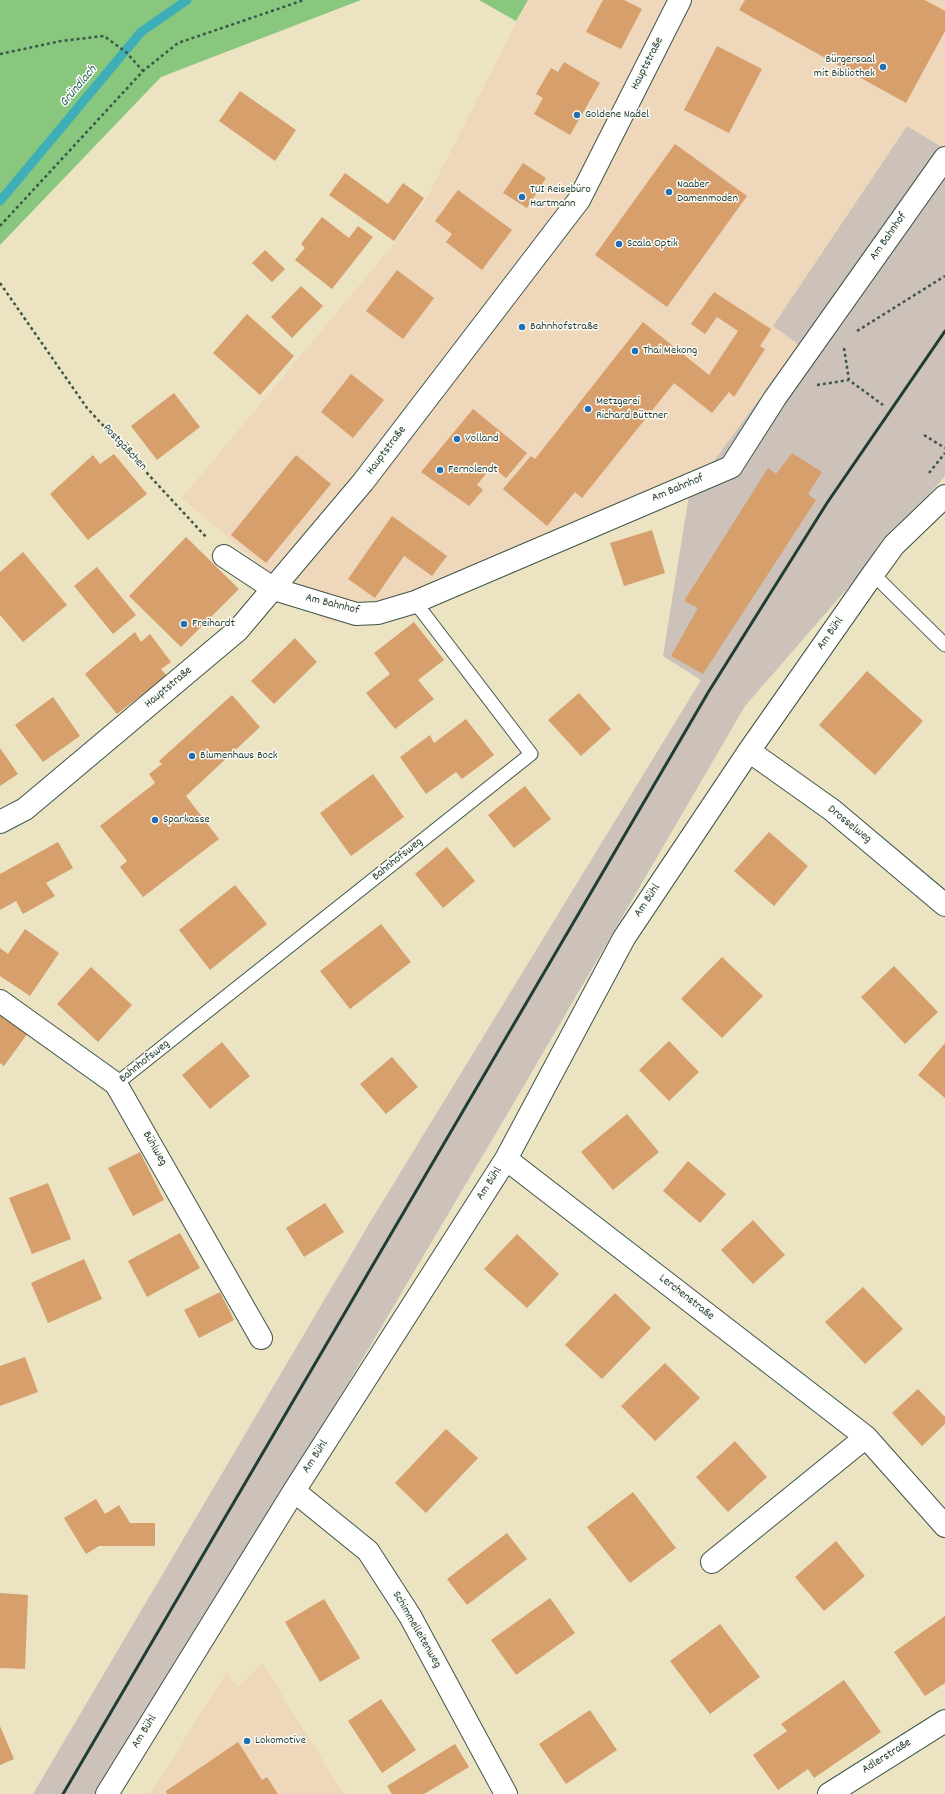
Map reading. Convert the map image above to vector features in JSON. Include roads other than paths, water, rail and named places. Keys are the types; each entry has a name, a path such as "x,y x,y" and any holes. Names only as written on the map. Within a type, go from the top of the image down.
{"street":[{"name":"Hauptstraße","path":"0,822 25,809 238,630 363,482 579,200 680,0"},
{"name":"Am Bahnhof","path":"274,589 356,614 389,611 415,602 731,467 775,398 945,158"},
{"name":"Am Bühl","path":"107,1794 294,1491 506,1159 624,938 749,750 894,545 945,496"},
{"path":"224,556 274,589"},
{"name":"Drosselweg","path":"749,750 832,810 945,905"},
{"name":"Bühlweg","path":"0,1001 116,1084 261,1338"},
{"name":"Lerchenstraße","path":"506,1159 866,1437 945,1526"},
{"path":"712,1562 866,1437"},
{"name":"Schimmelleitenweg","path":"294,1491 368,1552 410,1616 506,1794"},
{"name":"Adlerstraße","path":"829,1794 945,1721"}],"lane":[{"path":"873,574 945,645"},
{"name":"Bahnhofsweg","path":"116,1084 531,754 415,602"}],"waterway":[{"name":"Gründlach","path":"0,201 141,32 187,0"}],"railway":[{"path":"63,1794 709,691 827,503 945,331"}],"place":[{"name":"Bürgersaal mit Bibliothek","path":"883,67"},
{"name":"Goldene Nadel","path":"577,115"},
{"name":"Naaber Damenmoden","path":"669,192"},
{"name":"TUI Reisebüro Hartmann","path":"522,197"},
{"name":"Scala Optik","path":"619,244"},
{"name":"Bahnhofstraße","path":"522,327"},
{"name":"Thai Mekong","path":"635,351"},
{"name":"Metzgerei Richard Büttner","path":"588,409"},
{"name":"Volland","path":"457,439"},
{"name":"Fernolendt","path":"440,470"},
{"name":"Freihardt","path":"184,624"},
{"name":"Blumenhaus Bock","path":"192,756"},
{"name":"Sparkasse","path":"155,820"},
{"name":"Lokomotive","path":"247,1741"}]}
